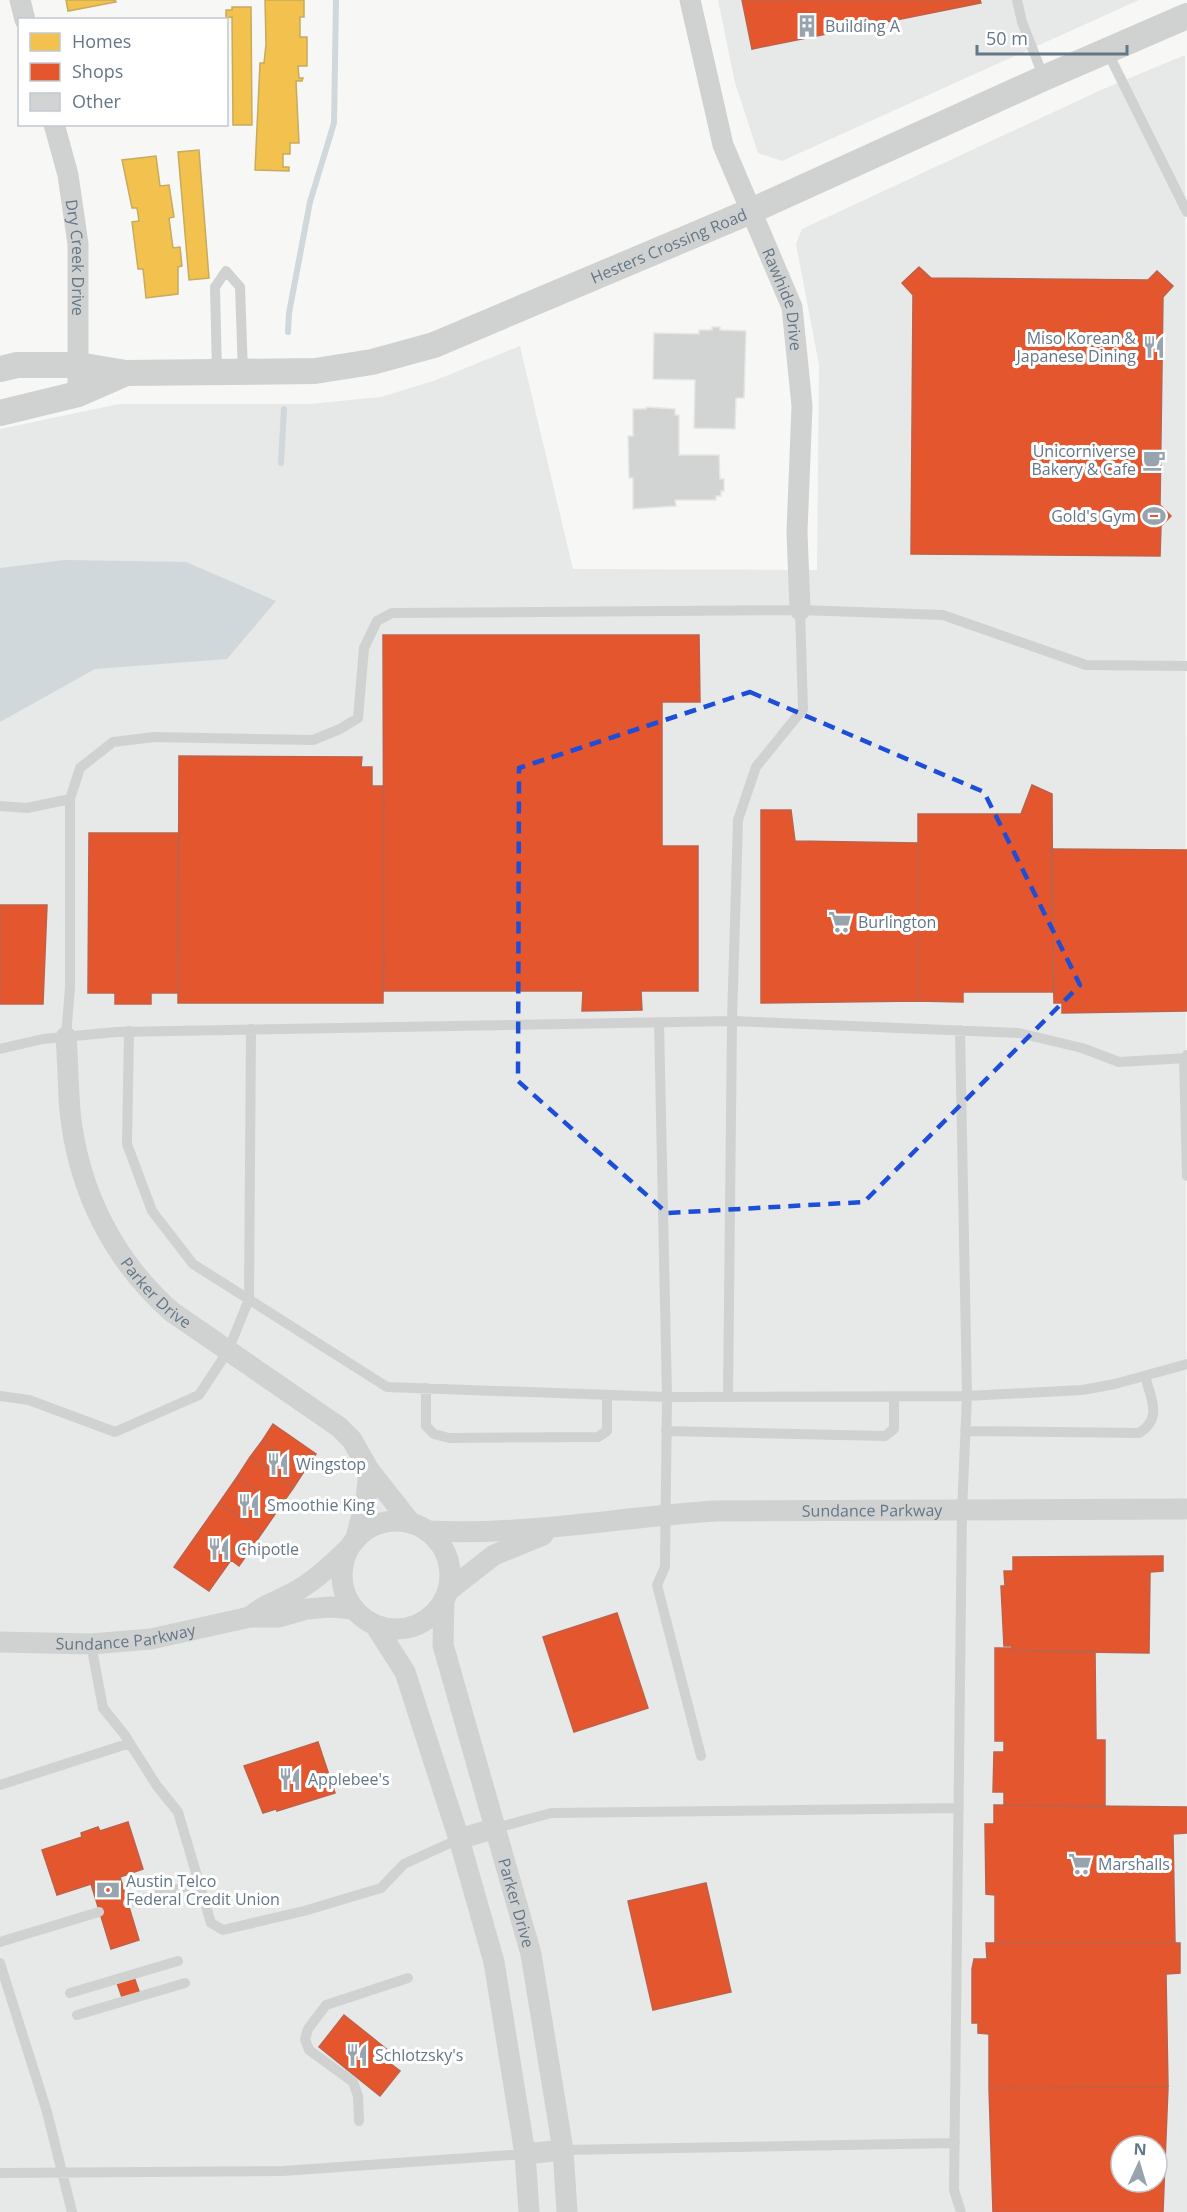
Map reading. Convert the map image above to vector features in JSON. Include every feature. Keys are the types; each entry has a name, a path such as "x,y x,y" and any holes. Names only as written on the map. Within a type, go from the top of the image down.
{"street":[{"path":"20,0 24,18"},
{"name":"Rawhide Drive","path":"690,0 723,145 792,308 802,406 797,532 800,610"},
{"name":"Hesters Crossing Road","path":"0,369 17,365 78,365 126,373 217,374 315,371 372,362 434,345 751,211 1187,16"},
{"name":"Dry Creek Drive","path":"55,126 68,175 78,244 78,394"},
{"name":"Hesters Crossing Road","path":"0,413 78,394 126,373"},
{"name":"Parker Drive","path":"66,1037 70,1114 82,1174 111,1240 125,1263 153,1295 172,1312 339,1427 352,1440 369,1470 419,1526"},
{"path":"369,1470 366,1500 342,1565 342,1581 346,1596 354,1609 375,1625 405,1672 459,1839 494,1962 525,2154 529,2212"},
{"name":"Sundance Parkway","path":"419,1526 472,1533 557,1529 665,1514 716,1511 1187,1509"},
{"path":"351,1544 372,1526 390,1521 419,1526 440,1542 448,1557 450,1574 446,1595 432,1615 419,1625 395,1629 375,1625"},
{"name":"Sundance Parkway","path":"446,1595 494,1555 557,1529"},
{"name":"Sundance Parkway","path":"250,1617 268,1602 291,1594 322,1573 351,1544"},
{"name":"Parker Drive","path":"446,1595 443,1645 531,1954 563,2150 567,2212"},
{"name":"Sundance Parkway","path":"0,1642 91,1644 151,1639 250,1617 279,1617 307,1609 331,1607 354,1609"},
{"path":"459,1839 496,1828"},
{"path":"525,2154 563,2150"}],"lane":[{"path":"1017,0 1022,22 1044,78"},
{"path":"1107,51 1187,212"},
{"path":"217,374 215,287 226,271 240,287 243,373"},
{"path":"66,1037 70,987 70,800 80,768 113,742 154,737 313,740 340,729 358,718 364,648 377,621 392,613 800,610 943,615 1086,665 1187,666"},
{"path":"728,1397 732,1021 738,820 756,767 803,709 800,610"},
{"path":"0,806 27,808 70,800"},
{"path":"0,1049 43,1039 129,1031 660,1022 732,1021 1019,1033 1082,1048 1119,1062 1186,1057 1187,1176"},
{"path":"660,1022 666,1431 665,1567 657,1585 701,1756"},
{"path":"0,1396 29,1400 115,1432 199,1395 228,1351 249,1299 250,1029"},
{"path":"960,1030 967,1396 962,1510 954,2190 961,2212"},
{"path":"129,1031 127,1144 147,1203 193,1264 387,1387 666,1397 967,1396 1082,1390 1187,1364"},
{"path":"965,1431 1138,1433 1150,1425 1154,1415 1145,1376"},
{"path":"426,1388 426,1426 434,1434 449,1438 598,1437 607,1431 607,1395"},
{"path":"666,1431 885,1436 894,1429 894,1396"},
{"path":"91,1644 103,1708 130,1743 157,1786 178,1812 211,1923 223,1930 304,1911 381,1888 404,1864 459,1839"},
{"path":"0,1785 130,1743"},
{"path":"496,1828 551,1813 959,1808"},
{"path":"128,1903 199,1883"},
{"path":"0,1942 99,1912"},
{"path":"70,1993 178,1961"},
{"path":"0,1963 47,2112 72,2212"},
{"path":"359,2121 358,2096 353,2082 309,2050 305,2039 308,2029 326,2005 408,1978"},
{"path":"77,2014 185,1983"},
{"path":"563,2150 956,2143"},
{"path":"0,2173 283,2170 525,2154"}],"highlighted area":[{"path":"750,692 984,792 1080,985 864,1202 667,1213 518,1081 519,768"}],"shaded area":[{"path":"718,0 1139,0 782,161 758,153 735,83"},
{"path":"1185,55 1187,2212 0,2212 0,429 119,404 309,404 381,397 436,380 520,346 573,569 817,570 819,365 796,244 802,229 1101,90"},
{"path":"65,560 186,562 276,601 227,659 95,669 0,722 0,568"}],"building: Homes":[{"path":"66,0 115,0 116,2 68,11"},
{"path":"265,0 304,0 304,17 300,17 300,37 307,37 307,66 298,66 299,78 303,78 302,81 296,81 299,143 290,143 290,154 283,154 283,167 289,167 289,171 255,170 260,63 264,63 266,44"},
{"path":"232,7 251,7 252,125 233,125 232,17 226,18 226,10 232,10"},
{"path":"199,150 209,278 189,280 178,152"},
{"path":"156,156 160,186 169,185 174,217 169,218 173,248 180,247 182,266 178,267 178,294 146,298 143,269 138,269 132,222 139,221 137,208 132,208 122,160"}],"building: Shops":[{"name":"Building A","path":"742,0 980,0 981,3 752,49"},
{"path":"919,267 931,278 1148,280 1157,271 1173,286 1163,297 1160,505 1171,516 1161,526 1160,556 911,554 913,295 902,283"},
{"path":"383,635 699,635 700,702 662,702 662,846 698,846 698,991 641,991 642,1010 582,1011 583,991 384,991"},
{"path":"179,756 362,757 361,767 372,767 372,786 384,786 383,1003 178,1003"},
{"path":"1032,785 1052,794 1053,992 963,992 963,1002 918,1001 918,814 1021,814"},
{"name":"Burlington","path":"761,810 791,810 795,841 918,843 918,1001 761,1003"},
{"path":"89,833 178,833 178,993 151,993 151,1004 115,1004 115,993 88,993"},
{"path":"1051,849 1187,850 1187,1011 1062,1013 1062,1003 1054,1003"},
{"path":"0,905 47,905 43,1004 0,1004"},
{"path":"273,1424 316,1454 305,1470 262,1441"},
{"name":"Wingstop","path":"262,1441 305,1470 294,1487 250,1457"},
{"path":"250,1457 294,1487 280,1507 237,1477"},
{"name":"Smoothie King","path":"237,1477 280,1507 262,1533 219,1503"},
{"name":"Chipotle","path":"219,1503 262,1533 239,1566 231,1560 209,1591 174,1567"},
{"path":"1163,1556 1163,1571 1150,1572 1149,1653 1012,1651 1012,1646 1004,1646 1001,1586 1005,1586 1004,1571 1013,1571 1013,1557"},
{"path":"617,1613 648,1708 574,1732 543,1637"},
{"path":"995,1648 1013,1648 1012,1651 1095,1651 1096,1740 1105,1740 1105,1807 1004,1805 1004,1792 993,1792 994,1752 1004,1752 1004,1741 995,1741"},
{"name":"Applebee's","path":"318,1742 335,1793 277,1811 276,1809 263,1813 244,1766"},
{"name":"Marshalls","path":"994,1805 1187,1807 1187,1833 1173,1834 1175,1943 995,1943 995,1895 986,1894 985,1824 994,1824"},
{"name":"Austin Telco Federal Credit Union","path":"128,1822 143,1869 120,1877 139,1940 111,1949 91,1884 57,1895 42,1850 82,1837 81,1833 98,1827 100,1831"},
{"path":"706,1883 731,1992 653,2010 628,1901"},
{"path":"986,1943 1180,1943 1180,1973 1166,1974 1168,2087 989,2088 989,2034 978,2033 978,2023 972,2023 972,1969 974,1959 987,1959"},
{"path":"134,1977 140,1994 123,2000 117,1983"},
{"name":"Schlotzsky's","path":"344,2015 389,2051 383,2058 400,2071 380,2096 319,2047"},
{"path":"1168,2087 1166,2134 1109,2134 1109,2194 1164,2194 1163,2212 993,2212 989,2088"}],"building: Other":[{"path":"712,327 720,327 720,330 746,331 744,398 736,398 735,429 694,428 695,380 653,379 654,333 699,334 699,330 712,330"},
{"path":"646,407 675,409 675,415 679,415 679,455 719,455 720,479 724,479 724,491 721,491 721,496 716,496 716,500 675,500 676,506 633,509 633,478 629,478 628,436 633,436 633,409 646,409"}],"waterway":[{"path":"288,332 289,313 310,202 334,123 336,0"},
{"path":"281,463 284,409"}],"place":[{"name":"Building A","path":"807,26"},
{"name":"Miso Korean & Japanese Dining","path":"1154,347"},
{"name":"Unicorniverse Bakery & Cafe","path":"1154,460"},
{"name":"Gold's Gym","path":"1154,516"},
{"name":"Burlington","path":"840,922"},
{"name":"Wingstop","path":"278,1464"},
{"name":"Smoothie King","path":"249,1505"},
{"name":"Chipotle","path":"219,1549"},
{"name":"Applebee's","path":"290,1779"},
{"name":"Marshalls","path":"1080,1864"},
{"name":"Austin Telco Federal Credit Union","path":"108,1890"},
{"name":"Schlotzsky's","path":"357,2055"}]}
